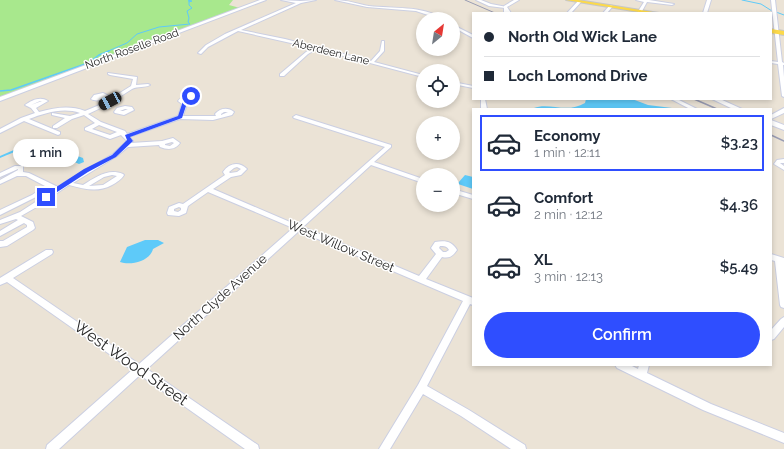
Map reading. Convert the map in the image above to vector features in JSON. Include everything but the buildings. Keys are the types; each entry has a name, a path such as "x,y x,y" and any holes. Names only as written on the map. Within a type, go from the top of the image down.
{"main road":[{"name":"North Roselle Road","path":"0,98 264,0"},
{"path":"568,0 611,6 639,12"},
{"path":"773,30 784,32"}],"street":[{"path":"283,0 300,2 314,0"},
{"path":"337,0 345,0 358,5 424,12"},
{"path":"478,0 505,7 517,0"},
{"path":"638,0 672,4"},
{"path":"705,12 709,0"},
{"path":"773,0 773,30 782,64 784,96"},
{"path":"639,12 647,1"},
{"path":"200,53 209,44 300,2"},
{"path":"570,12 579,2"},
{"path":"606,12 611,6"},
{"path":"505,7 508,12"},
{"name":"Aberdeen Lane","path":"238,30 285,40 416,74"},
{"path":"460,30 472,36"},
{"path":"372,62 382,51 383,42"},
{"path":"282,75 307,53 315,49"},
{"path":"772,62 782,64"},
{"path":"110,74 135,78 133,86"},
{"path":"460,84 472,87"},
{"path":"55,127 71,117 102,106 133,86 148,85"},
{"path":"106,97 118,97"},
{"path":"675,100 692,108"},
{"path":"717,100 737,108"},
{"path":"180,117 185,102"},
{"path":"102,106 116,112"},
{"path":"33,107 38,114"},
{"path":"0,131 23,119 38,114 70,109 84,113 90,118 124,134 130,141 114,156 57,189 16,216 1,221"},
{"path":"772,118 784,110"},
{"path":"54,114 71,117"},
{"path":"100,123 87,129 110,137 180,117 213,118 219,116"},
{"name":"North Clyde Avenue","path":"50,449 389,146 296,117"},
{"path":"23,119 58,133"},
{"path":"772,122 784,128"},
{"path":"127,145 162,144"},
{"path":"784,161 779,161 777,164 784,168"},
{"path":"370,163 416,179"},
{"path":"0,175 17,167 22,167 21,171 17,174 0,182"},
{"path":"67,183 94,190 101,189 117,180 121,175 116,173 108,174 84,187"},
{"path":"17,174 28,174 57,189"},
{"path":"184,206 230,175"},
{"path":"0,213 34,196 49,186"},
{"name":"West Willow Street","path":"209,190 470,301"},
{"path":"460,193 472,197"},
{"path":"0,244 4,244 31,228 31,224 16,216"},
{"path":"0,234 24,220"},
{"path":"4,280 49,252"},
{"path":"421,279 440,254"},
{"path":"778,259 784,305"},
{"name":"West Wood Street","path":"4,280 140,369 254,449"},
{"path":"384,449 421,388 470,301"},
{"path":"772,335 784,320"},
{"path":"622,366 707,407 784,438"},
{"path":"642,376 644,366"},
{"path":"421,388 465,413 521,449"}],"green space":[{"path":"0,0 233,0 229,5 240,8 0,97"}],"water":[{"path":"586,100 635,100 648,105 672,108 572,108 585,103"},
{"path":"546,106 565,108 534,108"},
{"path":"39,139 57,143 63,147 64,151 83,158 84,162 79,164 45,149 38,148 23,149 0,158 0,156"},
{"path":"465,175 472,177 472,189 460,185 460,181"},
{"path":"145,240 158,240 164,243 153,249 148,257 140,262 120,262 127,247"}],"waterway":[{"path":"106,52 127,43 137,34 159,27 190,24 188,22 189,18 187,11 192,8 189,5 189,2 192,1 188,1 191,0"},
{"path":"742,0 761,4 772,11"},
{"path":"776,12 784,15"},
{"path":"0,91 11,90 88,63 99,55 109,51"}],"railway":[{"path":"465,0 493,12"},
{"path":"696,100 715,108"},
{"path":"772,135 784,141"}],"route":[{"path":"46,197 86,170 114,156 130,141 126,136 180,117 185,102 194,99 191,96"}]}
